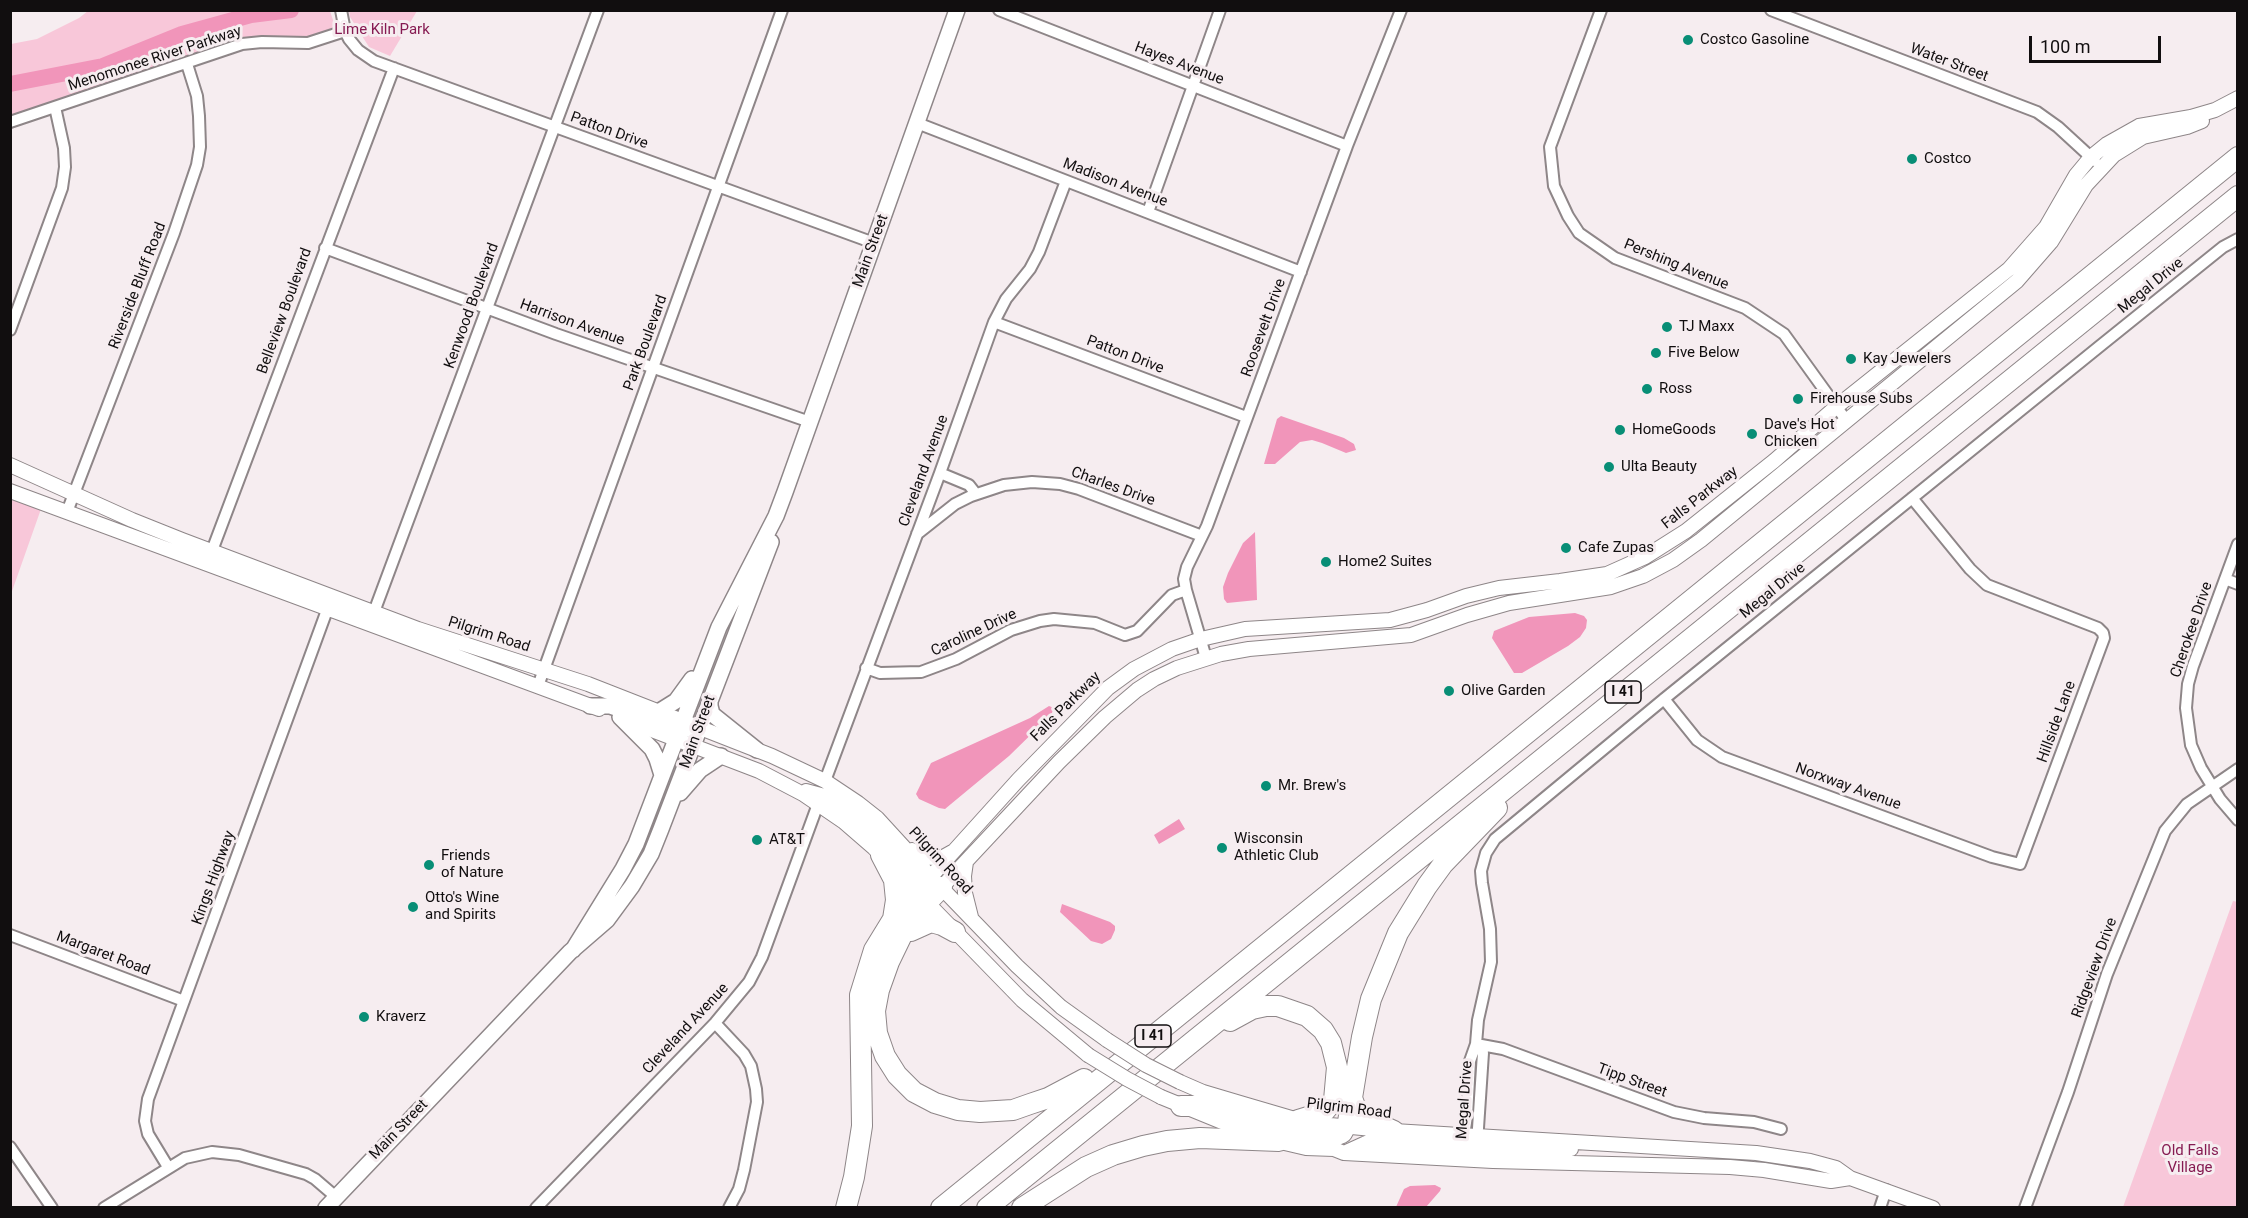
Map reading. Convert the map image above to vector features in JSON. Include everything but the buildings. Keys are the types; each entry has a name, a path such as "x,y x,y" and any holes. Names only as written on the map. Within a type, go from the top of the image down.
{"highway":[{"name":"I 41","path":"941,1208 2238,157"},
{"name":"I 41","path":"987,1208 2238,196"},
{"path":"1181,1106 1205,1106 1258,1122 1322,1135 1337,1135 1346,1127 1371,999 1398,933 1427,886 1443,864 1488,816 1709,622"},
{"path":"880,855 894,880 899,925 876,1005 877,1033 887,1061 909,1088 924,1098 940,1106 980,1112 1013,1110 1048,1098 1089,1076 1286,918 1365,864"},
{"path":"846,1208 854,1177 862,1126 860,995 874,951 928,889"},
{"path":"899,925 911,931 931,922 955,932"},
{"path":"1008,1190 1050,1164 1220,1027 1252,1009 1266,1006 1293,1010 1316,1023 1331,1043 1337,1067 1333,1103 1324,1112 1298,1120"},
{"path":"1352,1098 1361,1116 1394,1131"},
{"path":"1022,1208 1086,1167 1113,1155 1148,1144 1200,1138 1279,1141"}],"main road":[{"name":"Main Street","path":"573,950 616,882 636,844 728,606 776,516 957,10"},
{"name":"Main Street","path":"331,1202 573,950 607,920 630,889 651,854 669,808 777,526 785,492"},
{"path":"660,711 676,701 707,657"},
{"path":"710,698 712,714 757,750"},
{"path":"590,706 610,706 679,729 699,727"},
{"path":"620,717 652,750 662,775"},
{"path":"669,808 700,770 721,756"},
{"path":"616,882 630,889"}],"street":[{"path":"341,10 345,31"},
{"name":"Kenwood Boulevard","path":"374,612 598,10"},
{"name":"Park Boulevard","path":"538,686 782,10"},
{"name":"Hayes Avenue","path":"999,10 1347,146"},
{"path":"1148,212 1220,10"},
{"name":"Roosevelt Drive","path":"1206,658 1186,590 1184,579 1186,567 1202,536 1347,146 1401,10"},
{"name":"Pershing Avenue","path":"1601,10 1550,147 1554,186 1568,216 1579,233 1615,258 1745,308 1784,334 1846,420"},
{"name":"Water Street","path":"1771,10 2037,112 2058,127 2102,167"},
{"name":"Menomonee River Parkway","path":"10,122 242,45 262,42 308,43 345,31"},
{"name":"Patton Drive","path":"345,31 358,50 374,61 874,243"},
{"name":"Riverside Bluff Road","path":"68,512 174,233 197,165 200,147 200,116 197,96 187,64"},
{"name":"Belleview Boulevard","path":"207,564 394,68"},
{"name":"Falls Parkway","path":"928,889 954,851 1018,780 1108,688 1150,660 1201,639 1245,629 1390,620 1499,588 1607,574 1645,557 1686,531 1774,461 1836,407 2009,269 2046,227 2076,175 2091,157 2107,144 2139,126 2191,117 2215,110 2238,98"},
{"path":"790,787 828,797 860,817 904,859 928,889 966,862 1059,762 1122,702 1154,678 1230,651 1271,645 1311,645 1411,635 1509,603 1611,587 1643,576 1673,560 1701,540 2018,281 2051,242 2086,185 2114,155 2143,137 2187,127 2238,105"},
{"path":"10,330 62,188 65,167 64,148 55,107"},
{"name":"Madison Avenue","path":"917,123 1301,272"},
{"name":"Cleveland Avenue","path":"825,781 994,322 1006,299 1030,269 1039,252 1066,181"},
{"name":"Megal Drive","path":"1471,1145 1467,1113 1470,1061 1476,1044 1478,1020 1491,962 1490,929 1481,877 1482,865 1488,848 1495,839 1912,498 2223,247 2238,239"},
{"name":"Harrison Avenue","path":"325,248 609,353 810,422"},
{"name":"Patton Drive","path":"994,322 1246,417"},
{"name":"Pilgrim Road","path":"10,465 132,520 212,550 330,603 374,612 415,635 588,684 660,711 693,746 790,787 844,822 880,855 972,919 1053,1000 1107,1040 1151,1067 1209,1094 1298,1120 1394,1131 1486,1147 1550,1151 1582,1149 1599,1143 1756,1153 1836,1168 1850,1178 1933,1208"},
{"path":"940,473 969,485 976,494"},
{"name":"Charles Drive","path":"916,536 955,504 976,494 993,487 1032,482 1060,484 1079,489 1202,536"},
{"name":"Pilgrim Road","path":"10,491 207,564 330,603 620,717 679,729"},
{"name":"Hillside Lane","path":"1912,498 1970,569 1988,585 2101,630 2104,638 2029,844"},
{"name":"Cherokee Drive","path":"2238,544 2193,666 2186,699 2191,745 2201,768 2238,820"},
{"path":"2225,579 2238,584"},
{"name":"Caroline Drive","path":"866,668 880,674 921,672 956,659 1011,630 1040,621 1075,619 1095,623 1125,634 1137,631 1172,595 1186,590"},
{"name":"Kings Highway","path":"168,1167 148,1134 145,1110 330,603"},
{"name":"Norxway Avenue","path":"1664,699 1697,740 1722,757 2017,865 2022,862 2029,844"},
{"name":"Pilgrim Road","path":"699,727 825,781 871,813 903,844 955,932 1038,1015 1088,1055 1127,1079 1161,1097 1238,1129 1306,1148 1334,1149 1344,1153 1460,1159 1471,1145"},
{"name":"Ridgeview Drive","path":"2025,1208 2068,1092 2107,974 2164,831 2187,804 2238,769"},
{"name":"Cleveland Avenue","path":"536,1208 744,990 758,966 818,804"},
{"path":"903,844 924,857 943,857 954,851"},
{"path":"966,862 965,893 972,919"},
{"name":"Margaret Road","path":"10,935 184,1001"},
{"path":"715,1023 744,1054 751,1066 757,1102 739,1189 729,1208"},
{"name":"Tipp Street","path":"1476,1044 1503,1049 1674,1112 1704,1118 1754,1122 1781,1129"},
{"path":"1344,1153 1368,1142 1471,1145"},
{"name":"Pilgrim Road","path":"1471,1145 1764,1170 1831,1180 1850,1178"},
{"path":"10,1147 52,1208"},
{"path":"104,1208 168,1167 194,1155 212,1152 238,1155 306,1174 315,1179 331,1202"},
{"path":"1880,1208 1886,1190"}],"green space":[{"name":"Lime Kiln Park","path":"349,10 417,11 390,56 369,47 350,17"},
{"path":"88,11 330,11 336,29 297,40 253,39 11,119 11,44 37,39 79,18"},
{"path":"11,499 41,509 11,594"},
{"name":"Old Falls Village","path":"2233,901 2238,902 2237,1207 2123,1207"}],"shaded area":[{"path":"1281,416 1344,438 1354,444 1356,450 1346,453 1312,440 1300,442 1275,464 1264,464 1277,419"},
{"path":"1255,532 1257,600 1227,603 1224,599 1223,587 1228,573 1243,543"},
{"path":"1575,613 1584,616 1587,620 1586,628 1580,637 1522,673 1514,673 1492,638 1494,631 1529,617"},
{"path":"1049,706 1054,708 1051,715 1009,756 945,809 919,799 916,794 931,763 1030,718"},
{"path":"1179,819 1185,829 1159,844 1154,835"},
{"path":"1062,904 1110,922 1115,926 1111,939 1102,944 1091,941 1060,912"},
{"path":"1435,1185 1441,1188 1440,1191 1426,1207 1396,1207 1404,1189 1410,1186"}],"waterway":[{"path":"10,84 103,66 182,34 251,15 291,10"}],"place":[{"name":"Costco Gasoline","path":"1688,40"},
{"name":"Costco","path":"1912,159"},
{"name":"TJ Maxx","path":"1667,327"},
{"name":"Five Below","path":"1656,353"},
{"name":"Kay Jewelers","path":"1851,359"},
{"name":"Ross","path":"1647,389"},
{"name":"Firehouse Subs","path":"1798,399"},
{"name":"HomeGoods","path":"1620,430"},
{"name":"Dave's Hot Chicken","path":"1752,434"},
{"name":"Ulta Beauty","path":"1609,467"},
{"name":"Cafe Zupas","path":"1566,548"},
{"name":"Home2 Suites","path":"1326,562"},
{"name":"Olive Garden","path":"1449,691"},
{"name":"Mr. Brew's","path":"1266,786"},
{"name":"AT&T","path":"757,840"},
{"name":"Wisconsin Athletic Club","path":"1222,848"},
{"name":"Friends of Nature","path":"429,865"},
{"name":"Otto's Wine and Spirits","path":"413,907"},
{"name":"Kraverz","path":"364,1017"}]}
